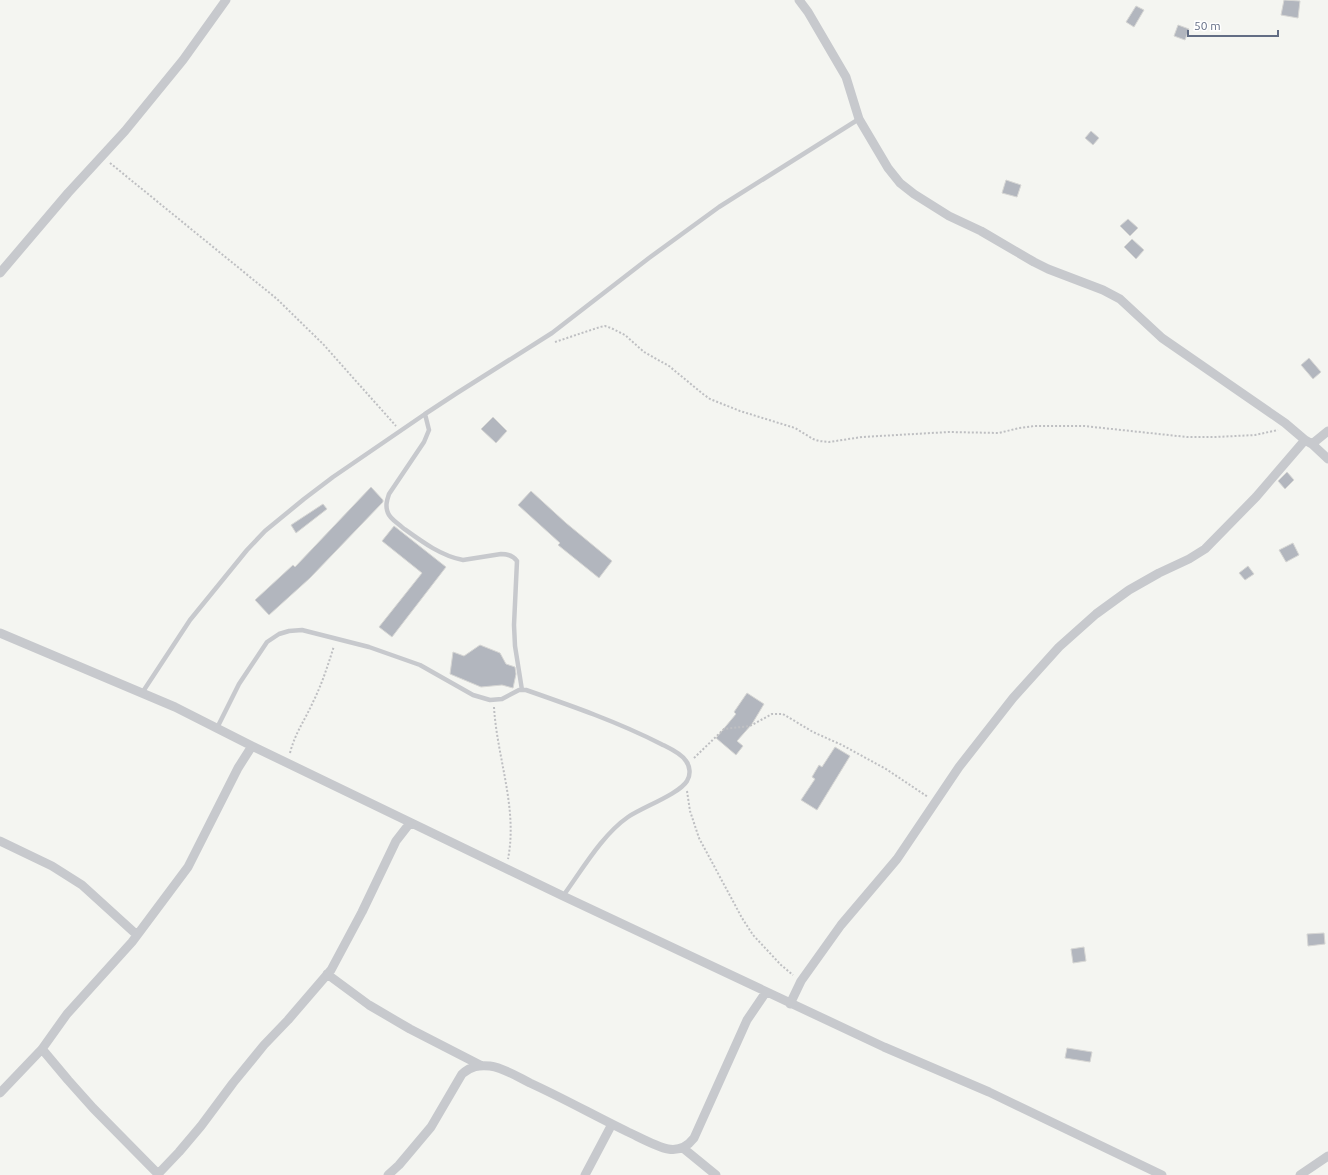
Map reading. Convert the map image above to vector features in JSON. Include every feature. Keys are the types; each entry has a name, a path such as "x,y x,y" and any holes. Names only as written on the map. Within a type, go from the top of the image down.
{"street":[{"path":"0,273 68,193 125,131 171,74 226,0"},
{"path":"799,0 814,22 846,77 859,119 888,168 900,183 914,194 949,216 981,231 1034,262 1048,269 1104,290 1120,299 1162,338 1291,428 1328,459"},
{"path":"790,1004 800,981 840,925 897,859 959,766 1013,698 1059,647 1096,614 1130,590 1205,549 1256,498 1308,442 1328,431"},
{"path":"0,633 175,707 288,764 790,1004 884,1047 989,1092 1162,1175"},
{"path":"0,1092 42,1049 67,1014 137,935 188,867 238,768 252,746"},
{"path":"42,1049 83,1097 159,1174 201,1126 264,1045 288,1020 327,974 362,912 396,841 410,822"},
{"path":"0,841 52,866 82,885 137,935"},
{"path":"327,974 369,1005 410,1029 482,1066"},
{"path":"388,1175 399,1165 431,1127 462,1074 468,1068 482,1066 492,1066 506,1071 612,1124 667,1149 683,1148 689,1145 694,1138 747,1020 766,992"},
{"path":"586,1175 612,1124"},
{"path":"683,1148 716,1175"},
{"path":"1300,1175 1328,1156"}],"lane":[{"path":"142,693 190,620 247,550 265,531 304,500 425,414 457,392 552,333 649,258 719,207 809,149 859,119"},
{"path":"425,414 429,430 424,442 389,494 387,502 388,514 415,537 430,547 457,559 463,560 501,554 515,557 517,561 514,625 515,646 522,690"},
{"path":"217,728 239,684 267,642 279,634 302,630 369,647 420,665 473,695 490,700 502,699 522,690 576,708 640,733 683,757 688,762 690,769 690,774 686,782 665,798 628,817 609,834 563,896"}],"path":[{"path":"102,157 278,299 323,344 401,431"},
{"path":"549,345 600,327 605,326 611,328 625,335 644,352 670,366 703,394 710,398 740,410 795,428 812,439 818,441 829,442 862,437 949,432 999,433 1034,426 1084,426 1187,437 1215,437 1255,434 1291,428"},
{"path":"288,764 293,739 313,704 337,638"},
{"path":"494,700 496,725 510,812 511,827 508,860 510,871"},
{"path":"688,762 724,729 750,726 772,714 783,714 812,732 842,745 886,769 936,802"},
{"path":"686,782 690,811 699,838 742,918 753,935 781,965 800,981"}],"building":[{"path":"1284,0 1300,1 1298,18 1281,15"},
{"path":"1136,6 1144,10 1134,27 1126,22"},
{"path":"1178,25 1189,29 1185,40 1174,36"},
{"path":"1091,131 1099,138 1093,145 1085,138"},
{"path":"1006,180 1021,185 1017,197 1002,193"},
{"path":"1128,219 1138,228 1130,236 1120,226"},
{"path":"1132,239 1144,250 1136,259 1124,247"},
{"path":"1309,358 1321,372 1313,379 1301,365"},
{"path":"493,417 507,431 496,443 481,429"},
{"path":"1287,472 1294,480 1285,489 1278,481"},
{"path":"371,487 383,500 383,502 310,578 269,615 255,600 293,565 295,567"},
{"path":"531,491 566,523 612,561 599,578 558,545 560,543 518,505"},
{"path":"323,504 327,509 296,533 291,525"},
{"path":"394,526 446,567 392,637 379,627 422,573 382,541"},
{"path":"1293,543 1299,555 1286,562 1279,550"},
{"path":"1248,566 1254,574 1245,580 1239,573"},
{"path":"480,645 500,653 506,664 515,667 516,674 513,688 502,685 481,687 450,674 453,652 464,656"},
{"path":"747,693 764,704 752,724 737,741 743,746 736,755 716,738 736,714 734,712"},
{"path":"835,747 850,756 817,810 801,800 815,779 812,777 819,765 822,767"},
{"path":"1324,933 1325,944 1308,946 1307,934"},
{"path":"1084,947 1086,961 1073,963 1071,949"},
{"path":"1067,1048 1092,1052 1090,1062 1065,1058"}]}
